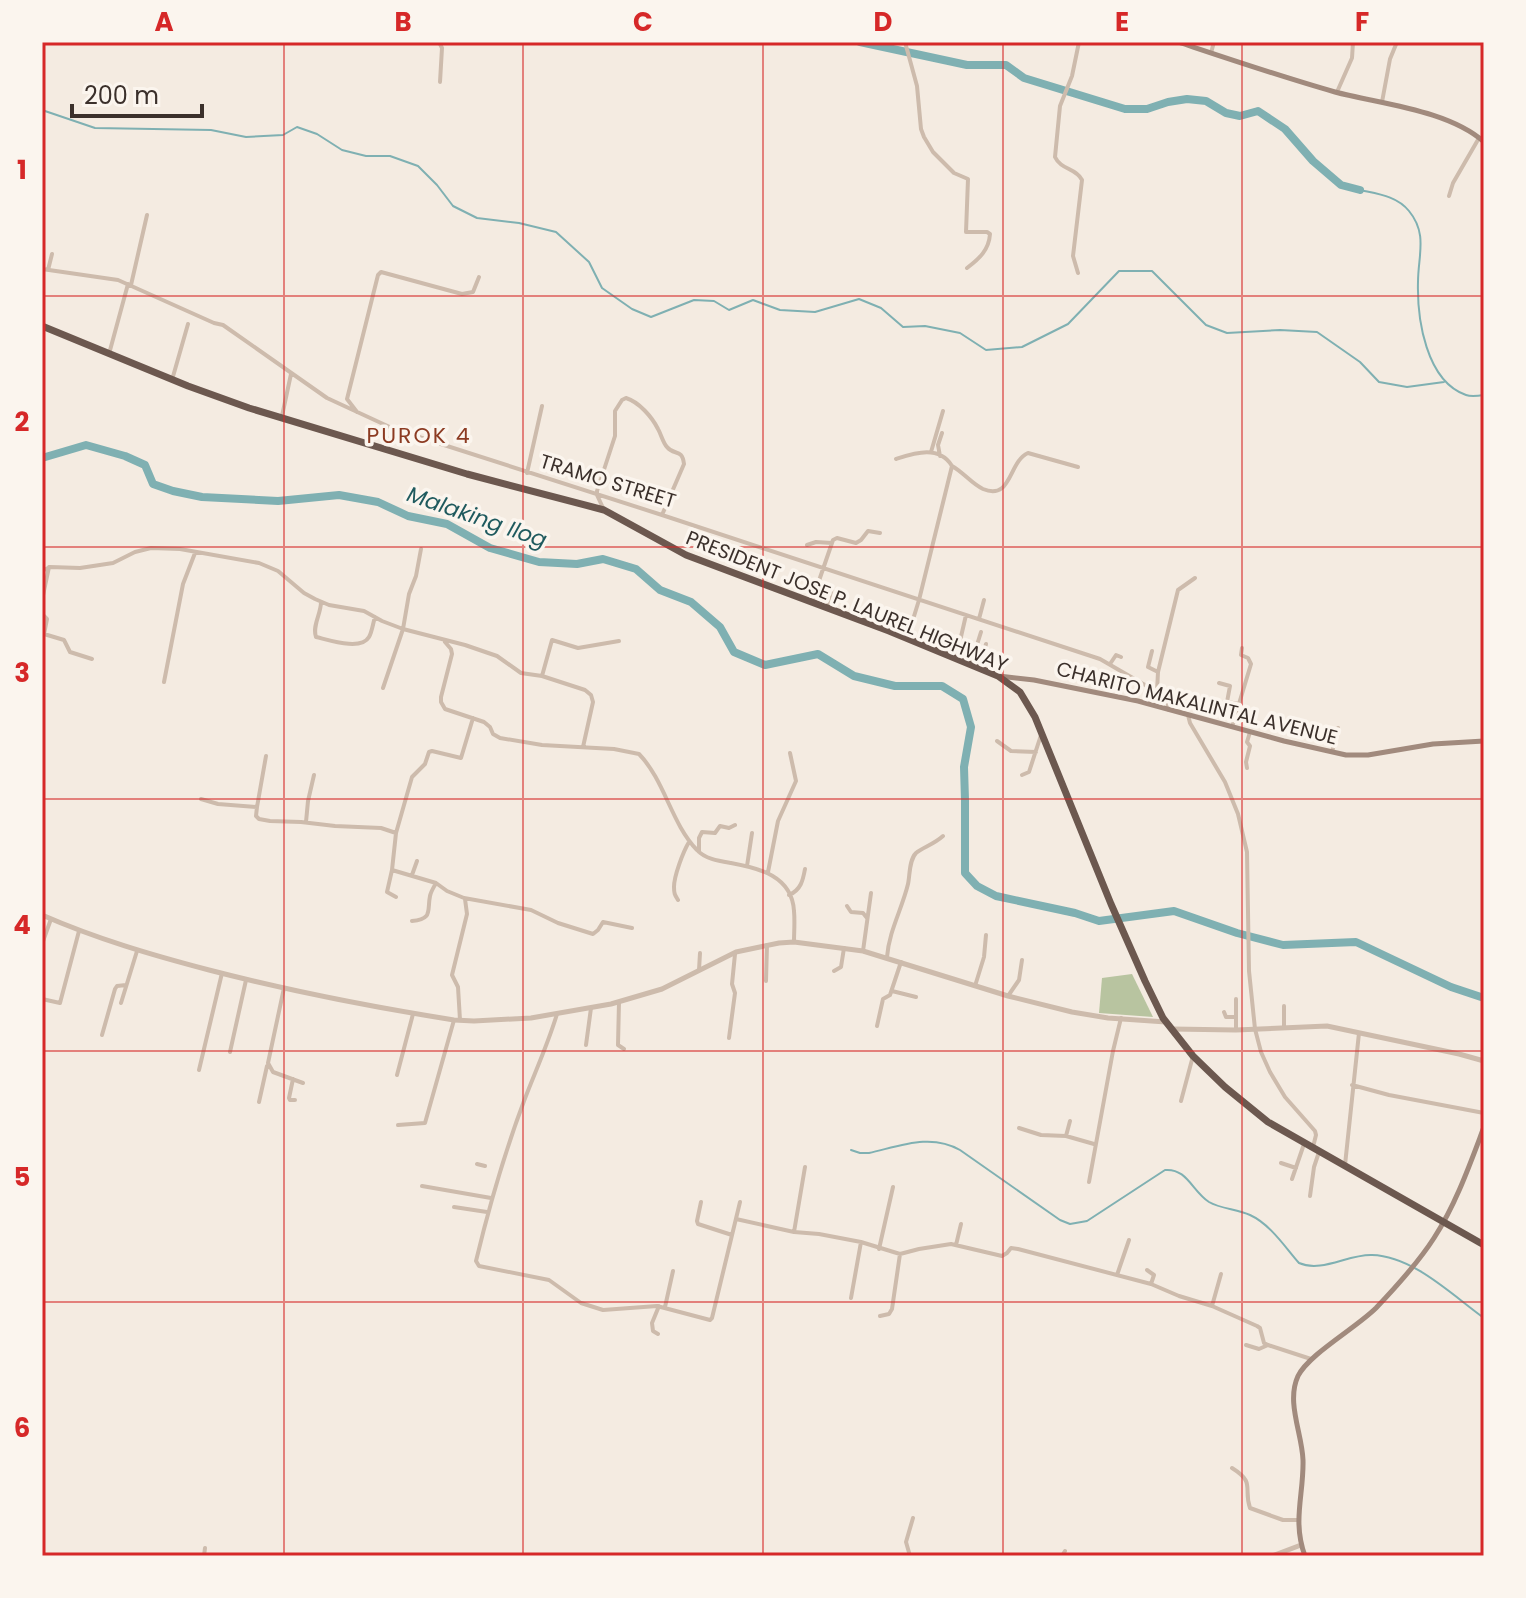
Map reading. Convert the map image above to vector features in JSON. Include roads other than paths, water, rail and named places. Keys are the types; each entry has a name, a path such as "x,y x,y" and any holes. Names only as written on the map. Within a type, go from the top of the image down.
{"highway":[{"name":"PRESIDENT JOSE P. LAUREL HIGHWAY","path":"42,326 215,397 467,474 604,510 678,551 998,676 1020,692 1030,707 1145,981 1169,1025 1193,1056 1268,1122 1484,1245"}],"main road":[{"path":"1178,42 1337,92 1455,124 1482,140"},
{"name":"CHARITO MAKALINTAL AVENUE","path":"998,676 1098,692 1354,756 1421,745 1484,741"},
{"path":"1305,1556 1298,1520 1303,1457 1295,1412 1296,1383 1300,1372 1311,1359 1376,1308 1433,1241 1482,1139 1484,1127"}],"street":[{"path":"439,42 442,48 440,82"},
{"path":"1078,273 1073,256 1082,180 1077,172 1058,164 1055,157 1060,106 1079,42"},
{"path":"1211,53 1214,42"},
{"path":"1337,92 1352,58 1353,42"},
{"path":"1382,102 1390,59 1397,42"},
{"path":"906,45 917,86 924,137 933,152 954,173 969,181 965,230 968,233 990,234 980,257 967,268"},
{"path":"1449,196 1453,183 1482,140"},
{"path":"109,354 147,215"},
{"path":"45,270 52,254"},
{"name":"TRAMO STREET","path":"45,270 118,280 223,325 327,398 394,429 1090,655 1157,692 1167,700 1169,710"},
{"path":"358,414 347,399 378,275 381,272 462,294 473,292 479,277"},
{"path":"172,380 188,324"},
{"path":"281,418 291,373"},
{"path":"604,510 597,495 615,436 615,411 626,398 654,420 667,447 684,458 662,515"},
{"path":"527,473 542,406"},
{"path":"931,452 943,411"},
{"path":"386,450 394,429"},
{"path":"940,456 938,445 942,433"},
{"path":"896,459 921,451 931,452 949,460 952,466 979,487 992,491 1007,484 1016,461 1028,453 1078,467"},
{"path":"907,639 952,466"},
{"path":"811,603 833,540 837,538 858,543 868,531 880,533"},
{"path":"807,545 832,543"},
{"path":"42,571 50,567 80,568 113,563 149,548 180,549 259,563 278,571 304,593 321,602 364,611 403,629 497,656 521,673 542,676 585,690 593,702 583,747"},
{"path":"383,688 403,629 421,549"},
{"path":"164,682 183,584 196,552"},
{"path":"42,600 50,567"},
{"path":"1157,692 1158,672 1178,590 1195,578"},
{"path":"826,608 832,588"},
{"path":"979,619 984,600"},
{"path":"321,602 314,630 316,637 351,644 363,643 369,637 375,617"},
{"path":"42,614 47,619 44,634 64,640 70,652 92,659"},
{"path":"953,658 966,614"},
{"path":"971,664 981,632"},
{"path":"443,640 452,654 441,697 442,706 488,724 493,734 500,738 542,745 628,750 639,754 689,841 699,852 710,858 768,872 778,879 794,909 794,942"},
{"path":"542,676 552,640 578,648 619,641"},
{"path":"980,668 986,644"},
{"path":"1232,727 1251,664 1248,658 1241,655 1242,648"},
{"path":"1152,651 1148,668 1158,672"},
{"path":"1110,664 1116,655 1121,657"},
{"path":"1219,683 1231,687 1227,702 1239,704"},
{"path":"1188,715 1225,782 1238,814 1247,852 1249,958 1255,1029 1261,1052 1274,1080 1315,1131 1316,1150 1310,1196"},
{"path":"396,897 387,892 396,833 412,777 425,764 429,752 461,758 473,718"},
{"path":"1332,752 1338,728"},
{"path":"1247,768 1250,732"},
{"path":"1022,775 1029,773 1041,733"},
{"path":"997,741 1011,751 1036,752"},
{"path":"768,872 778,821 796,781 790,753"},
{"path":"266,756 256,816 259,819 381,828 396,833"},
{"path":"306,822 314,775"},
{"path":"201,799 218,804 257,807"},
{"path":"699,852 702,832 714,833 719,826 729,828 735,825"},
{"path":"747,866 752,833"},
{"path":"887,957 913,859 943,836"},
{"path":"678,900 674,884 689,841"},
{"path":"412,875 417,861"},
{"path":"789,895 800,887 805,869"},
{"path":"392,870 436,883 464,898 531,910 593,934 603,922 632,928"},
{"path":"412,921 421,920 427,915 436,883"},
{"path":"863,951 871,893"},
{"path":"398,1125 425,1123 457,1020 458,987 452,975 467,914 464,898"},
{"path":"847,906 851,912 863,913 867,918"},
{"path":"42,915 137,951 246,980 457,1020 531,1018 619,1002 662,989 735,953 794,942 887,957 1008,996 1072,1012 1236,1030 1327,1026 1484,1061"},
{"path":"42,944 51,919"},
{"path":"42,999 60,1003 79,931"},
{"path":"975,986 984,957 986,935"},
{"path":"766,981 767,945"},
{"path":"834,971 841,967 844,948"},
{"path":"121,1003 137,951"},
{"path":"699,970 700,953"},
{"path":"729,1038 735,993 732,984 735,953"},
{"path":"1008,996 1019,980 1022,960"},
{"path":"877,1026 883,999 892,991 901,962"},
{"path":"199,1070 222,973"},
{"path":"230,1052 246,980"},
{"path":"102,1035 115,989 126,985"},
{"path":"259,1102 284,988"},
{"path":"892,991 916,997"},
{"path":"1236,999 1236,1030"},
{"path":"619,1002 618,1045 624,1049"},
{"path":"1284,1006 1284,1027"},
{"path":"586,1045 591,1008"},
{"path":"557,1012 491,1198 476,1261 479,1266 549,1280 581,1303 603,1310 662,1307 711,1320 740,1202"},
{"path":"1224,1012 1226,1017 1236,1017"},
{"path":"397,1075 413,1014"},
{"path":"1089,1182 1121,1018"},
{"path":"1345,1167 1359,1033"},
{"path":"1181,1101 1193,1056"},
{"path":"268,1063 273,1072 303,1083"},
{"path":"293,1079 289,1098 295,1100"},
{"path":"1352,1085 1484,1113"},
{"path":"1066,1136 1070,1121"},
{"path":"1019,1128 1095,1144"},
{"path":"1039,1142 1041,1135"},
{"path":"1292,1179 1304,1144"},
{"path":"1281,1163 1296,1168"},
{"path":"477,1164 500,1169"},
{"path":"794,1232 805,1167"},
{"path":"422,1186 491,1198"},
{"path":"879,1249 893,1187"},
{"path":"701,1202 698,1224 732,1235"},
{"path":"454,1207 487,1212"},
{"path":"736,1219 861,1242 900,1254 956,1245 1002,1256 1012,1248 1151,1284 1212,1306 1260,1328 1264,1343 1311,1359"},
{"path":"956,1245 961,1224"},
{"path":"1117,1275 1129,1240"},
{"path":"851,1298 861,1242"},
{"path":"880,1316 889,1314 892,1309 900,1254"},
{"path":"1082,1276 1085,1266"},
{"path":"1147,1270 1154,1275 1151,1284"},
{"path":"658,1334 652,1326 662,1307 673,1271"},
{"path":"1212,1306 1221,1274"},
{"path":"1246,1345 1259,1349 1268,1345"},
{"path":"1232,1468 1244,1476 1250,1508 1283,1520 1298,1520"},
{"path":"910,1556 906,1542 913,1518"},
{"path":"1272,1556 1301,1545"},
{"path":"204,1556 205,1548"}],"waterway":[{"path":"860,42 967,65 1006,65 1024,78 1125,109 1147,109 1187,99 1206,101 1226,113 1240,116 1258,111 1285,129 1313,161 1341,185 1360,190"},
{"path":"42,110 95,128 211,130 246,137 283,135 297,127 317,134 342,150 366,156 390,156 418,166 453,206 477,218 519,223 556,232 589,262 602,288 632,309 651,317 694,300 714,301 729,310 753,300 780,310 815,312 859,299 881,308 903,327 925,326 960,333 986,350 1022,347 1068,324 1119,271 1152,271 1206,325 1227,333 1280,330 1317,332 1360,362 1379,382 1407,387 1444,382"},
{"path":"1360,190 1399,202 1415,220 1421,245 1419,313 1433,363 1452,388 1468,396 1484,395"},
{"name":"Malaking Ilog","path":"42,458 86,445 145,465 153,484 173,491 202,497 278,501 339,495 378,502 408,516 447,524 490,548 539,562 577,564 603,559 636,569 660,590 691,602 720,627 734,652 765,665 818,654 854,676 895,686 942,686 963,699 971,727 964,767 965,873 977,886 996,896 1099,921 1174,911 1283,945 1356,942 1451,987 1484,998"},
{"path":"851,1150 869,1153 927,1142 949,1145 1070,1224 1087,1221 1165,1170 1173,1170 1184,1176 1209,1202 1245,1213 1264,1224 1299,1263 1317,1266 1363,1255 1387,1257 1417,1269 1484,1318"}],"district":[{"name":"PUROK 4","path":"419,435"}]}
